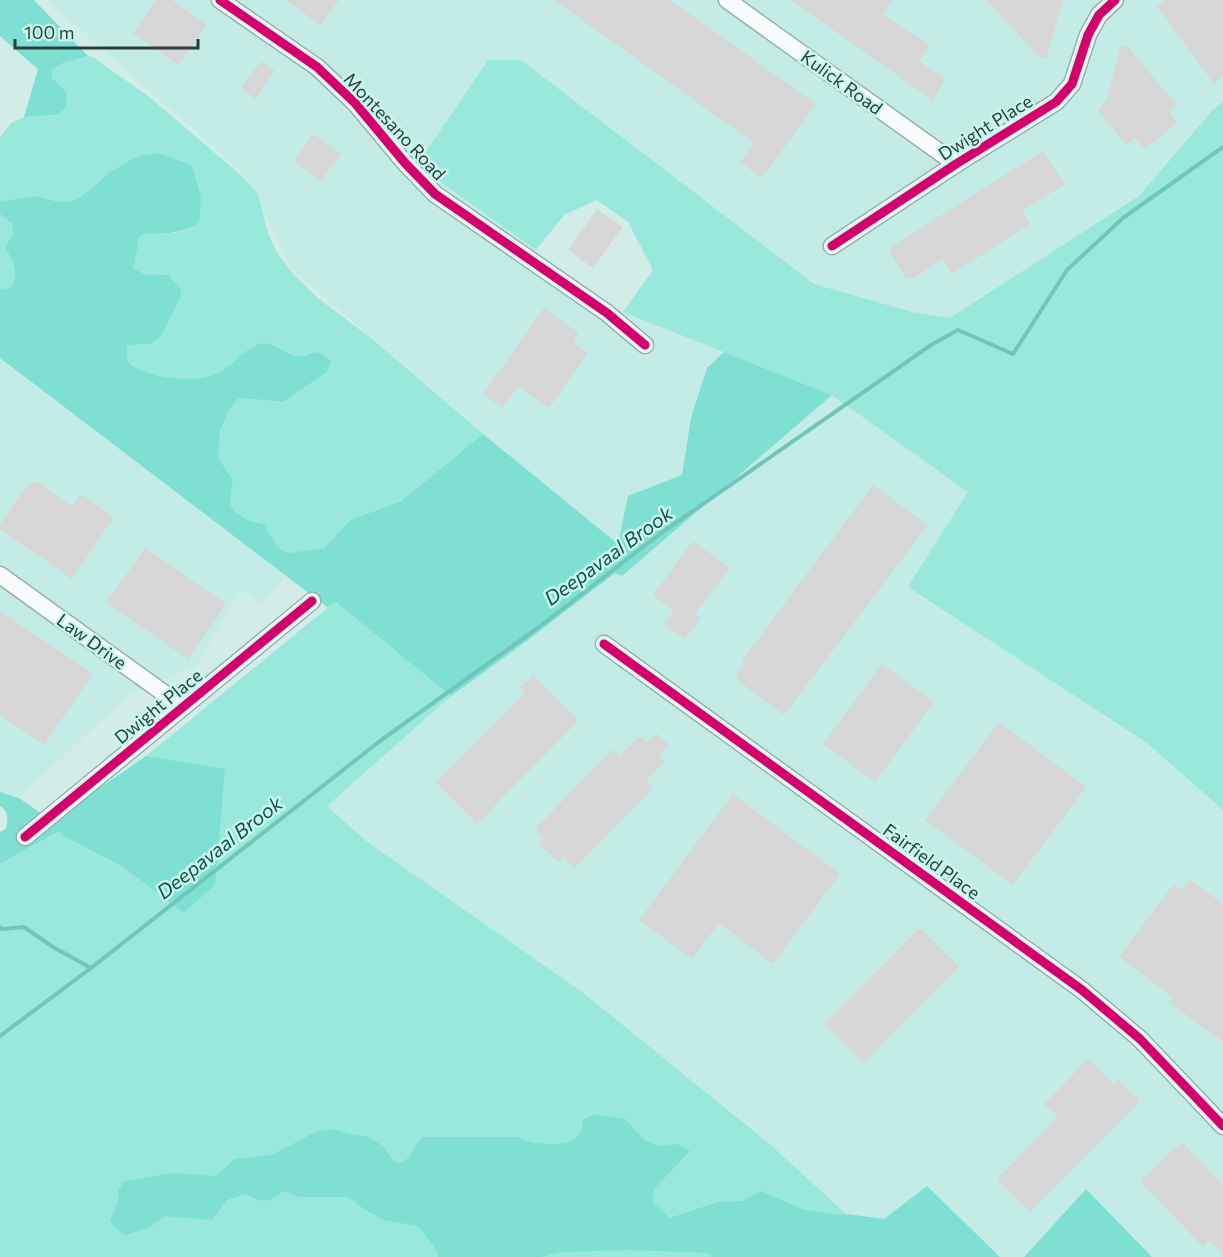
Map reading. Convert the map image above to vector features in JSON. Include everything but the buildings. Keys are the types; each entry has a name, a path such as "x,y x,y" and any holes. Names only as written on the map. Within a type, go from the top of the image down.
{"street":[{"name":"Montesano Road","path":"220,0 317,67 356,103 405,163 435,194 607,313 645,345"},
{"name":"Kulick Road","path":"728,0 956,164"},
{"name":"Dwight Place","path":"832,246 956,164 1056,102 1072,84 1088,35 1099,15 1115,0"},
{"name":"Law Drive","path":"0,575 183,706"},
{"name":"Dwight Place","path":"25,837 312,601"},
{"name":"Fairfield Place","path":"604,644 1082,990 1140,1039 1223,1126"}],"shaded area":[{"path":"47,0 1223,0 1223,673 908,587 1147,743 1223,810 1223,1257 1152,1257 1086,1189 1024,1257 934,1257 884,1219 846,1214 772,1146 366,841 326,806 451,696 615,573 618,544 483,434 295,272 245,175","holes":["417,165 729,221 814,284 912,312 950,318 991,292 832,395 623,312"]},
{"path":"0,358 286,576 262,605 241,590 196,666 128,695 19,798 0,792"}],"green space":[{"path":"0,0 34,0 88,56 63,63 52,70 52,77 66,92 67,102 64,110 55,115 24,117 38,69 0,36"},
{"path":"88,56 148,96 243,177 258,194 268,233 278,254 293,274 319,299 371,338 483,434 401,501 350,520 324,548 287,553 277,546 264,524 247,520 235,513 230,504 233,480 219,459 220,431 229,408 239,398 283,402 324,355 315,353 297,356 269,343 264,343 249,350 222,372 212,376 187,379 159,376 135,367 127,361 127,345 151,344 168,275 145,274 134,269 139,238 143,234 176,233 189,229 132,159 72,201 61,202 37,196 0,201 0,138 11,123 24,117 55,115 66,92 52,77 52,70 63,63"},
{"path":"488,60 521,60 814,284 912,312 950,318 1139,196 1212,111 1223,102 1223,810 1147,743 908,587 968,492 832,395 623,312 653,270 628,222 597,200 564,215 536,250 417,165"},
{"path":"148,154 160,154 192,165 201,198 199,222 179,231 143,234 139,238 134,269 145,274 168,275 180,288 181,296 161,336 151,344 127,345 127,361 135,367 159,376 200,378 222,371 249,349 264,343 298,356 317,352 331,361 328,371 283,402 239,398 229,409 220,431 219,459 233,480 230,504 235,512 247,520 264,524 277,546 287,553 324,548 350,520 401,501 483,434 618,544 628,496 682,475 691,418 707,368 724,352 832,395 622,576 615,573 451,696 336,602 327,607 0,358 0,287 10,288 15,273 13,262 5,247 13,234 12,224 0,214 0,201 37,196 60,202 72,201 112,171 132,159"},
{"path":"0,214 12,224 13,234 5,247 13,262 15,273 10,288 2,289 0,287"},
{"path":"336,601 451,696 327,806 366,841 582,992 772,1146 846,1214 884,1219 934,1257 0,1257 0,864 59,831 65,837 123,867 183,913 225,770 146,756"},
{"path":"146,756 225,769 215,885 183,913 123,867 65,837 59,831 0,864 0,832 6,829 7,819 5,810 0,806 0,792 19,798 52,821"},
{"path":"594,1114 625,1119 643,1139 658,1146 678,1144 690,1151 655,1188 652,1202 670,1218 718,1202 743,1201 761,1191 804,1210 884,1219 927,1186 1000,1257 712,1257 708,1253 630,1250 560,1252 542,1257 438,1257 436,1249 418,1226 384,1220 348,1197 299,1197 284,1191 266,1201 246,1194 227,1200 212,1220 165,1216 150,1227 125,1235 110,1221 119,1199 117,1191 125,1181 172,1173 216,1176 235,1159 272,1155 317,1131 333,1129 369,1137 383,1146 393,1160 400,1163 408,1158 422,1137 518,1137 535,1143 567,1143 579,1134 583,1120"},
{"path":"1086,1189 1152,1257 1024,1257"}],"waterway":[{"name":"Deepavaal Brook","path":"0,1036 91,968 380,741 539,627 660,534 931,345 958,330 1013,354 1067,270 1123,218 1223,147"},
{"path":"0,927 2,929 24,927 53,947 91,968"}],"cycle path":[{"path":"220,0 317,67 355,103 405,163 435,194 607,313 645,345"},
{"path":"832,246 956,164 1056,102 1072,84 1088,35 1099,15 1115,0"},
{"path":"25,837 312,601"},
{"path":"604,644 1082,990 1140,1039 1223,1126"}]}
